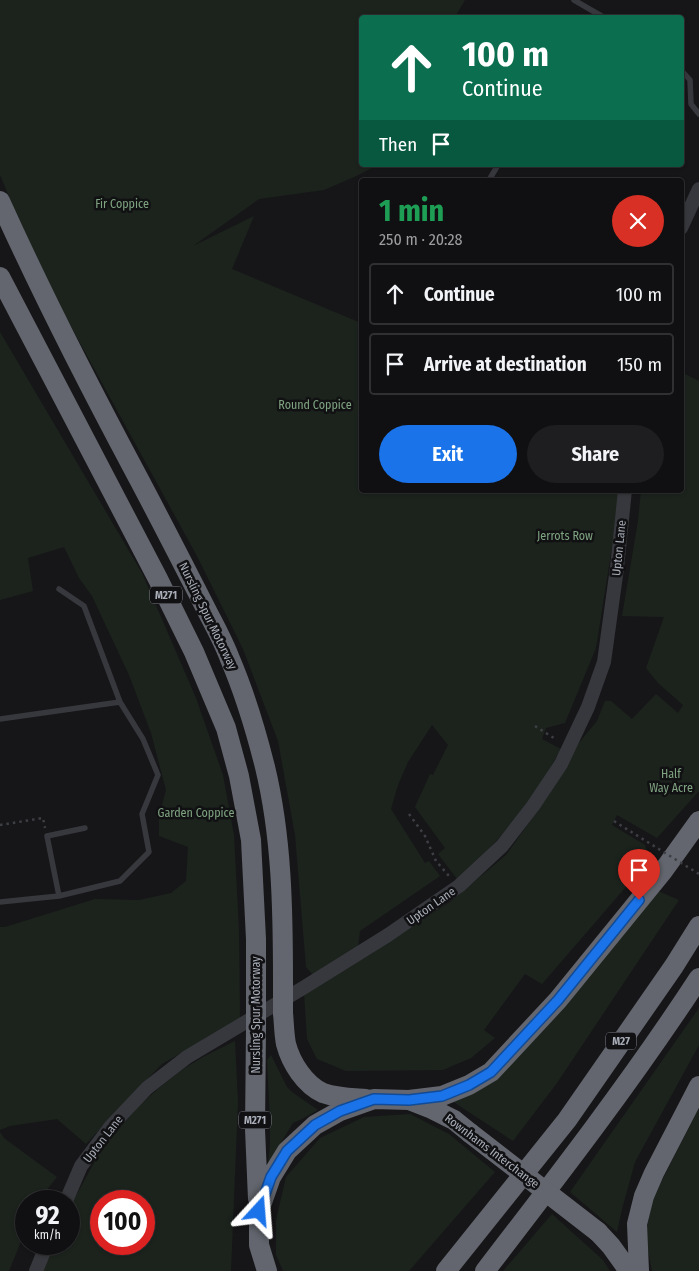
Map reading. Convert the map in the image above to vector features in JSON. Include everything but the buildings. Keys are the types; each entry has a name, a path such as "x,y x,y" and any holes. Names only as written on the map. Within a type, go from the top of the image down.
{"highway":[{"name":"Nursling Spur Motorway","path":"0,201 81,371 183,563 230,658 250,713 263,759 273,811 282,914 283,1013 286,1042 290,1056 298,1070 309,1083 319,1090 344,1098 374,1099"},
{"name":"Nursling Spur Motorway","path":"0,277 158,579 194,652 226,728 239,776 251,840 256,939 256,1129 259,1211"},
{"path":"409,1100 442,1096 469,1085 491,1072 563,993 663,871 699,820"},
{"name":"M27","path":"446,1271 567,1120 674,966 699,926"},
{"name":"M27","path":"485,1271 593,1130 699,978"},
{"path":"639,1271 637,1224 644,1196 699,1086"},
{"name":"Rownhams Interchange","path":"267,1271 259,1244 259,1211 271,1177 287,1151 315,1125 340,1111 374,1099 409,1100 454,1120 598,1232 629,1271"},
{"path":"254,1271 259,1244"}],"street":[{"path":"684,221 699,188"},
{"name":"Upton Lane","path":"71,1190 82,1166 111,1126 147,1088 186,1057 388,935 459,886 502,846 518,826 561,764 588,707 604,662 625,493"},
{"path":"36,1271 43,1255"}],"lane":[{"path":"574,0 600,15"},
{"path":"684,73 690,80 691,104 699,114"},
{"path":"490,178 497,167"},
{"path":"0,902 59,896 120,881 149,852 142,814 158,775 144,739 120,702 84,606 59,589"},
{"path":"0,719 120,702"},
{"path":"59,896 46,836 85,828"}],"path":[{"path":"535,726 569,746"},
{"path":"409,814 425,836 436,861 459,886"},
{"path":"0,825 43,818 46,836"},
{"path":"614,821 699,874"}],"green space":[{"path":"0,0 465,0 456,15 359,15 359,167 374,167 324,190 259,199 193,246 254,216 232,269 359,322 359,493 621,493 596,648 565,723 546,728 542,739 561,749 535,793 521,813 472,868 457,879 438,854 445,848 415,807 430,774 433,775 448,745 432,725 408,762 398,785 391,809 425,863 429,861 440,876 360,931 358,947 313,975 306,967 295,835 278,741 243,649 197,556 40,270 0,175"},
{"name":"Garden Coppice","path":"0,332 142,573 196,698 223,775 234,835 239,930 240,1019 162,1064 86,1144 57,1119 10,1126 0,1130 0,927 95,899 139,900 171,893 186,881 188,847 159,836 159,817 166,790 151,733 129,675 92,596 79,578 64,547 28,558 33,591 0,600"},
{"name":"Half Way Acre","path":"684,374 699,381 699,791 657,838 617,815 612,825 645,845 650,859 542,984 525,974 484,1030 495,1038 471,1058 443,1070 346,1071 317,1059 307,1039 304,993 450,902 506,855 548,796 578,744 597,721 605,701 611,701 632,719 656,694 678,713 683,705 658,683 646,668 664,617 622,616 638,521 641,493 684,493"},
{"path":"658,891 679,900 557,1083 513,1141 452,1101 519,1057"},
{"path":"699,1008 699,1045 635,1162 617,1232 570,1192"},
{"path":"235,1041 238,1102 231,1271 41,1271 47,1255 80,1255 79,1190 99,1154 112,1136 140,1105 183,1069"},
{"path":"271,1055 287,1087 318,1110 293,1123 268,1164 270,1122 267,1060"},
{"path":"699,1108 699,1271 652,1271 647,1245 647,1227 653,1198"},
{"path":"410,1114 449,1134 495,1172 409,1271 283,1271 276,1255 276,1220 286,1177 320,1138 364,1117"},
{"path":"0,1132 4,1138 57,1177 47,1190 15,1190 15,1255 9,1271 0,1271"},
{"path":"552,1214 603,1260 610,1271 503,1271"}],"route":[{"path":"259,1211 271,1177 287,1151 315,1125 340,1111 374,1099 409,1100 442,1096 469,1085 491,1072 558,1000 639,900"}],"park label":[{"name":"Fir Coppice","path":"122,204"},
{"name":"Round Coppice","path":"315,405"},
{"name":"Jerrots Row","path":"565,536"}]}
